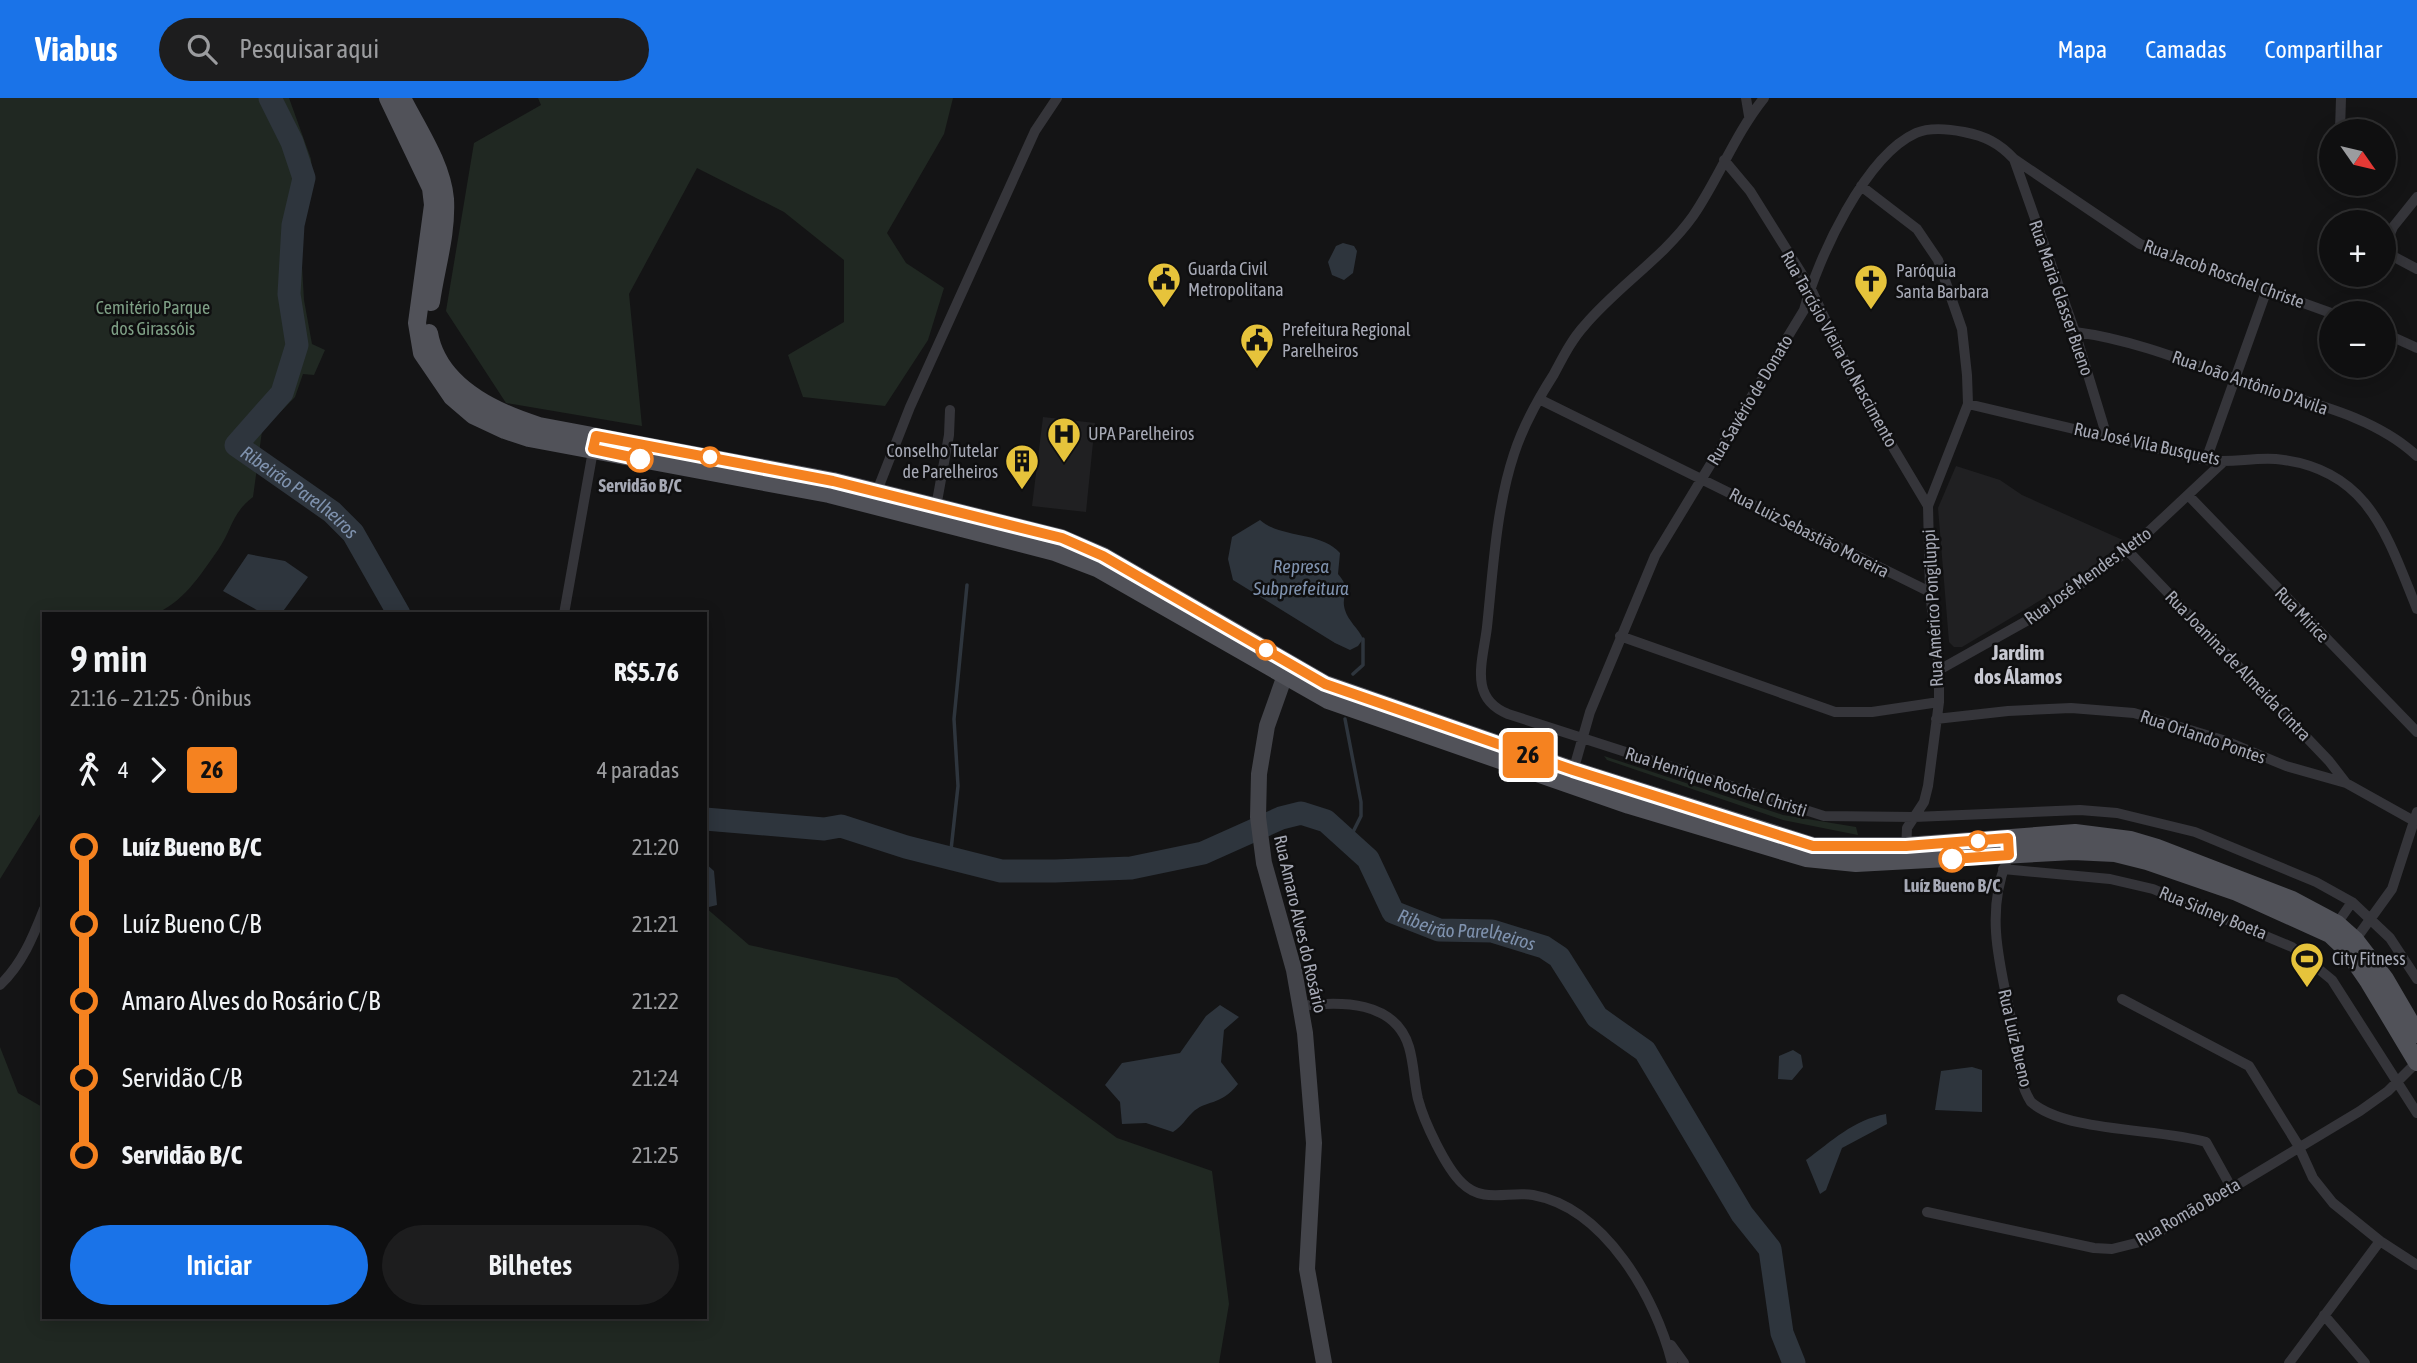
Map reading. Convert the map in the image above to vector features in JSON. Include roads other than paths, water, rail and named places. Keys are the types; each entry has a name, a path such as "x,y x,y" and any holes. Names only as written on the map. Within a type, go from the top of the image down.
{"main road":[{"path":"388,98 431,188 433,205 418,323 422,352 428,365 452,397 473,415 529,438 595,442"},
{"path":"402,98 439,174 445,196 445,225 429,313 433,348 447,371 481,402 539,426 595,442 831,487 1028,544 1097,568 1286,670"},
{"path":"831,487 877,491 1041,532 1080,546 1357,712 1571,777 1681,822 1805,858 1856,863 1906,853 2002,852 2074,842 2147,861 2237,892 2333,929 2385,979 2417,1034"},
{"path":"2351,945 2417,1062"}],"street":[{"path":"877,491 915,396 1035,131 1057,98"},
{"path":"1746,98 1749,116"},
{"path":"1538,399 1584,326 1664,249 1693,215 1749,116 1764,98"},
{"path":"2341,119 2342,98"},
{"name":"Rua Savério de Donato","path":"1571,777 1582,738 1620,636 1655,556 1804,310 1810,288 1861,186 1898,143 1928,130 1958,131 1986,138 2000,145 2014,159"},
{"name":"Rua Jacob Roschel Christe","path":"2014,159 2140,244 2319,308"},
{"name":"Rua Maria Glasser Bueno","path":"2014,159 2075,332 2107,437"},
{"name":"Rua Tarcísio Vieira do Nascimento","path":"1724,160 1750,191 1810,288 1857,387 1928,506"},
{"name":"Rua Américo Pongiluppi","path":"1861,186 1917,229 1938,260 1962,329 1968,404 1928,506 1930,592 1939,670 1939,702 1928,786 1924,802 1907,828 1906,853"},
{"path":"2417,197 2393,228 2384,248 2387,253 2417,269"},
{"path":"2206,460 2267,289"},
{"name":"Rua João Antônio D'Avila","path":"2075,332 2139,345 2371,427 2394,438 2417,456"},
{"path":"2396,338 2417,348"},
{"name":"Rua Luiz Sebastião Moreira","path":"1538,399 1930,592"},
{"name":"Rua Henrique Roschel Christi","path":"1538,399 1514,453 1502,513 1482,675 1482,689 1487,702 1508,714 1800,810 1845,818 2080,810 2116,813 2195,832 2316,882 2352,902 2390,937 2417,979"},
{"name":"Rua José Vila Busquets","path":"1968,404 2222,463 2274,459 2298,463 2342,483 2357,494 2382,525 2417,609"},
{"path":"936,507 949,435 950,410"},
{"path":"564,612 595,442"},
{"name":"Rua José Mendes Netto","path":"1939,670 2038,615 2128,551 2222,463"},
{"name":"Rua Mirice","path":"2188,495 2417,732"},
{"name":"Rua Joanina de Almeida Cintra","path":"2128,551 2347,783"},
{"path":"1620,636 1835,712 1872,712 1939,702"},
{"name":"Rua Amaro Alves do Rosário","path":"1286,670 1271,710 1262,751 1258,817 1264,863 1301,1006 1314,1143 1307,1269 1311,1304 1324,1363"},
{"name":"Rua Orlando Pontes","path":"1936,719 2071,708 2134,713 2226,741 2286,766 2347,783 2416,817"},
{"path":"2074,842 2080,810"},
{"path":"2351,945 2392,889 2416,817"},
{"name":"Rua Sidney Boeta","path":"2002,852 2153,889 2292,947 2332,980 2417,1113"},
{"name":"Rua Luiz Bueno","path":"2002,852 1996,902 1999,967 2018,1063 2031,1102 2045,1111 2090,1123 2206,1142 2231,1187"},
{"path":"2333,929 2352,902"},
{"path":"0,985 12,974 41,931"},
{"path":"2122,999 2249,1066 2298,1145 2314,1178 2333,1203 2380,1241 2417,1265"},
{"path":"1301,1006 1324,1003 1367,1007 1386,1014 1399,1026 1409,1045 1418,1100 1441,1151 1459,1181 1478,1194 1531,1195 1547,1199 1579,1216 1608,1242 1637,1277 1666,1337 1684,1363"},
{"name":"Rua Romão Boeta","path":"1927,1212 2112,1249 2144,1241 2298,1145 2378,1100 2417,1062"},
{"path":"2289,1363 2380,1241"},
{"path":"2324,1315 2365,1363"},
{"path":"1666,1337 1672,1363"}],"water":[{"path":"1343,243 1354,246 1357,251 1353,273 1344,280 1332,275 1328,262 1336,246"},
{"name":"Represa Subprefeitura","path":"1260,520 1279,530 1323,541 1340,553 1338,574 1345,585 1345,610 1363,639 1358,646 1350,650 1335,643 1233,580 1228,559 1232,537"},
{"path":"248,554 285,561 308,577 282,612 260,612 223,591"},
{"path":"707,865 714,871 717,905 707,908"},
{"path":"1220,1005 1239,1017 1224,1030 1221,1062 1238,1084 1219,1100 1197,1109 1173,1132 1146,1123 1122,1124 1120,1102 1105,1085 1122,1063 1180,1053 1206,1016"},
{"path":"1793,1050 1801,1055 1803,1067 1792,1080 1778,1079 1779,1056"},
{"path":"1972,1067 1982,1070 1982,1112 1935,1110 1941,1071"},
{"path":"1886,1114 1887,1124 1842,1148 1826,1190 1820,1194 1806,1160 1853,1126"}],"waterway":[{"name":"Ribeirão Parelheiros","path":"270,98 292,142 304,178 293,225 289,294 297,345 282,393 236,445 332,512 353,533 398,612"},
{"path":"950,859 958,786 954,719 967,585"},
{"path":"1353,674 1363,665 1363,639"},
{"path":"1345,719 1361,802 1361,816 1349,840"},
{"name":"Ribeirão Parelheiros","path":"707,819 824,829 841,826 906,847 1001,871 1131,868 1203,853 1281,818 1301,813 1326,821 1368,859 1393,912 1439,930 1492,931 1544,947 1559,957 1597,1017 1645,1051 1742,1214 1770,1249 1782,1333 1794,1363"}],"place":[{"name":"Guarda Civil Metropolitana","path":"1164,309"},
{"name":"Paróquia Santa Barbara","path":"1871,311"},
{"name":"Prefeitura Regional Parelheiros","path":"1257,370"},
{"name":"Servidão B/C","path":"640,459"},
{"name":"UPA Parelheiros","path":"1064,464"},
{"name":"Conselho Tutelar de Parelheiros","path":"1022,491"},
{"name":"Luíz Bueno B/C","path":"1952,859"},
{"name":"City Fitness","path":"2307,989"}],"district":[{"name":"Jardim dos Álamos","path":"2018,665"}],"park label":[{"name":"Cemitério Parque dos Girassóis","path":"153,318"}]}
